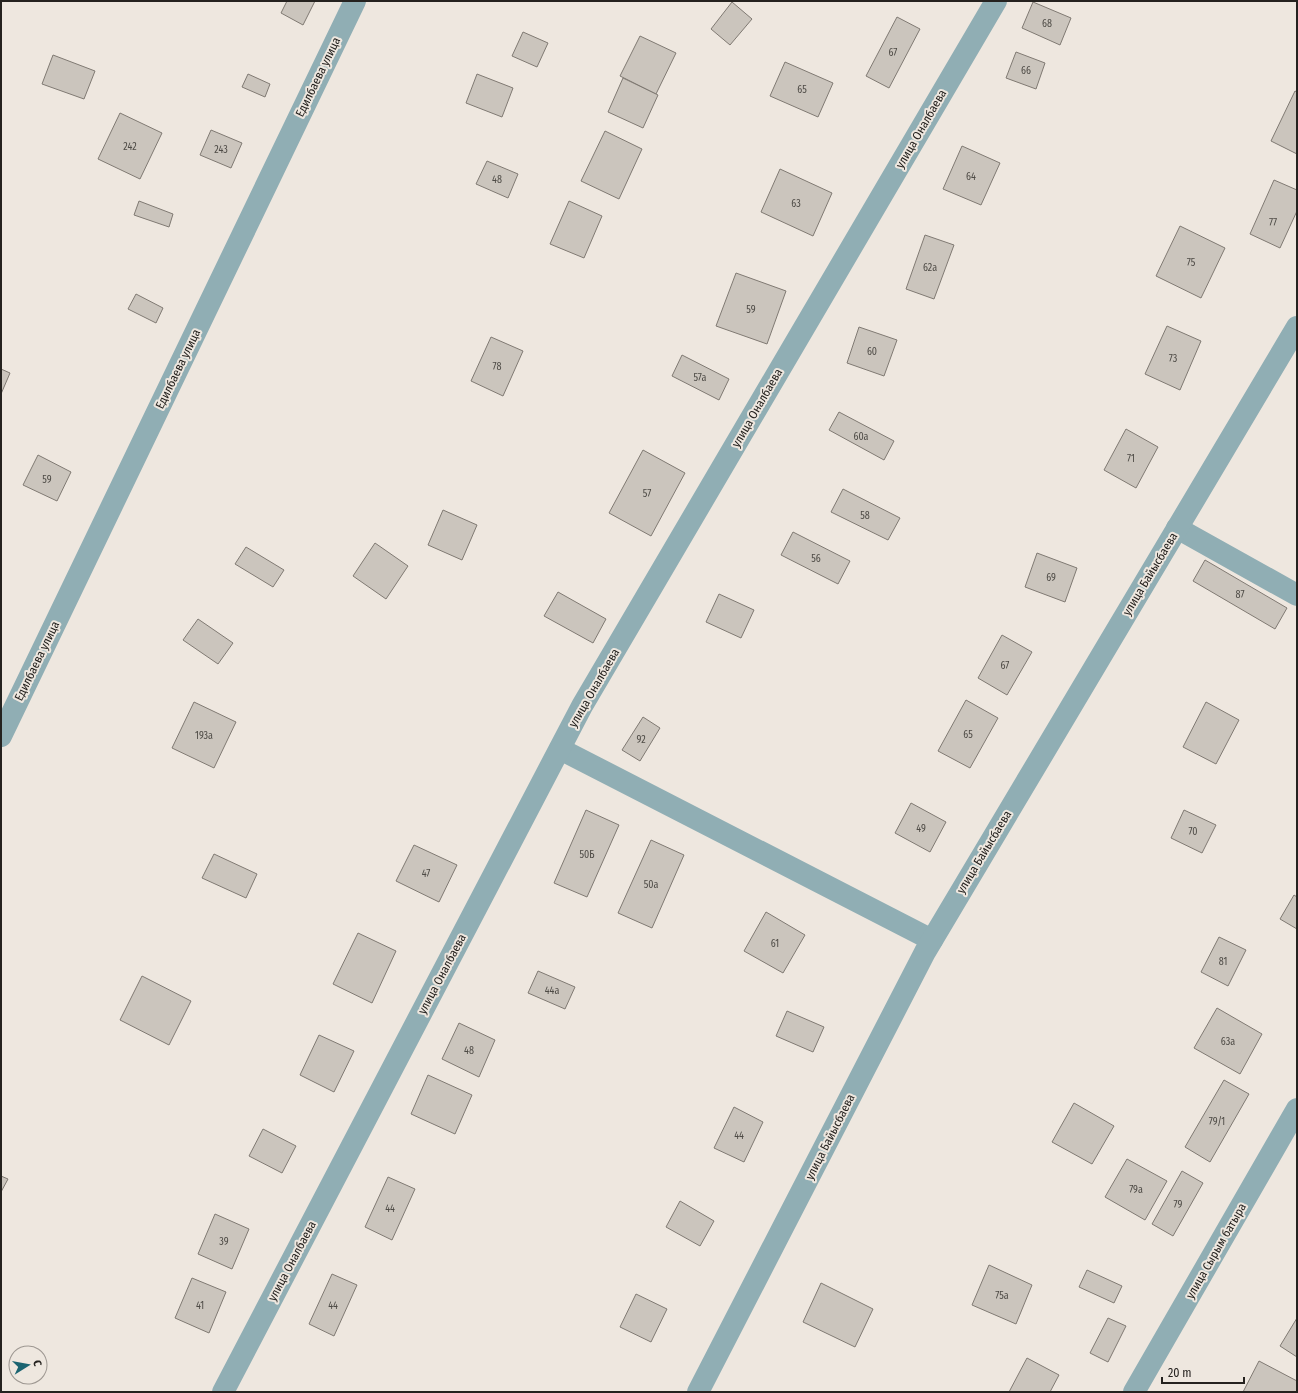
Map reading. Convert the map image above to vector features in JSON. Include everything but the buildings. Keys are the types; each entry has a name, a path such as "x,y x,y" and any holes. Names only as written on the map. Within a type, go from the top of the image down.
{"street":[{"name":"Едилбаева улица","path":"1,736 355,1"},
{"name":"улица Оналбаева","path":"223,1392 582,706 996,1"},
{"name":"улица Байысбаева","path":"698,1392 932,940 1297,326"},
{"path":"1177,528 1297,595"},
{"path":"560,749 932,940"},
{"name":"улица Сырым батыра","path":"1134,1392 1297,1109"}]}
